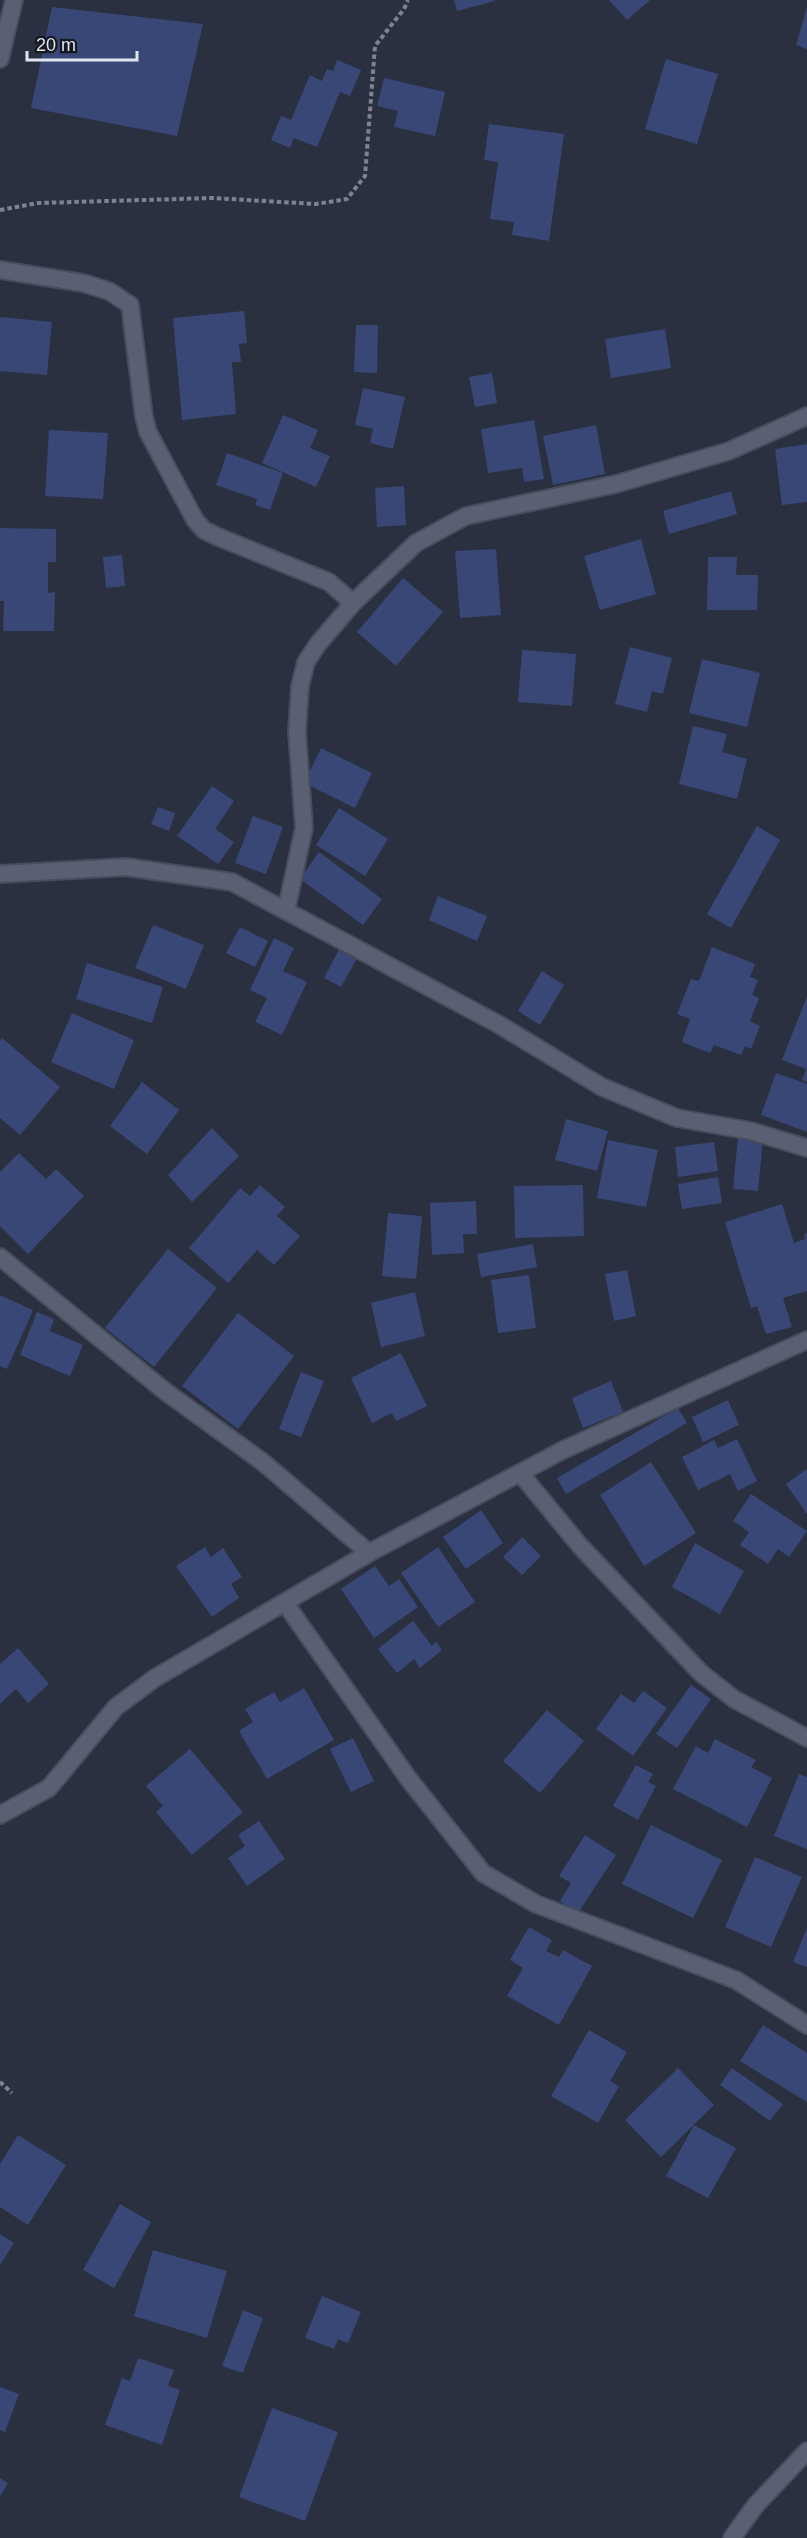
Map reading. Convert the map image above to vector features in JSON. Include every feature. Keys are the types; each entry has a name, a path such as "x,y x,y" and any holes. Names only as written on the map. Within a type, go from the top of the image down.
{"street":[{"path":"0,59 14,0"},
{"path":"0,270 83,284 109,291 130,305 144,417 148,432 195,520 204,530 216,536 329,582 353,603"},
{"path":"286,911 304,828 297,732 300,686 306,662 318,644 353,603 416,543 466,516 616,484 729,451 807,416"},
{"path":"0,874 126,867 232,882 498,1024 602,1087 677,1118 751,1131 807,1148"},
{"path":"0,1257 166,1392 264,1463 369,1553"},
{"path":"0,1815 49,1788 63,1774 116,1707 155,1678 369,1553 563,1450 807,1340"},
{"path":"520,1473 581,1547 701,1673 734,1699 807,1738"},
{"path":"285,1603 408,1778 483,1873 536,1904 736,1980 807,2025"},
{"path":"732,2538 755,2506 807,2451"}],"path":[{"path":"0,210 38,202 213,198 316,204 347,199 366,176 375,46 408,0"},
{"path":"0,2082 12,2093"}],"building":[{"path":"454,0 495,0 495,1 457,11"},
{"path":"609,0 650,0 627,20"},
{"path":"52,7 203,24 177,136 31,108"},
{"path":"807,7 807,49 796,45"},
{"path":"666,59 718,74 697,144 645,129"},
{"path":"337,60 361,70 350,96 340,92 317,147 294,138 290,148 271,140 281,116 291,120 310,75 322,81 327,69 333,71"},
{"path":"384,78 445,92 435,136 394,127 398,111 377,106"},
{"path":"489,124 564,134 549,241 512,235 514,222 490,219 498,162 484,160"},
{"path":"244,311 247,343 239,344 241,362 232,362 236,414 182,420 173,318"},
{"path":"0,317 52,322 47,375 0,371"},
{"path":"356,325 378,325 377,373 354,372"},
{"path":"665,329 671,368 611,378 605,339"},
{"path":"492,373 497,403 475,407 469,377"},
{"path":"363,388 405,397 393,449 370,443 373,429 355,425"},
{"path":"283,415 318,430 310,448 330,456 316,487 262,463"},
{"path":"534,420 544,479 524,482 522,468 488,473 481,429"},
{"path":"596,425 605,474 553,485 543,436"},
{"path":"49,430 108,433 103,499 45,496"},
{"path":"807,444 807,502 782,505 775,449"},
{"path":"227,453 283,473 270,510 255,505 257,499 216,485"},
{"path":"404,486 406,525 377,527 375,488"},
{"path":"731,491 737,514 669,534 663,511"},
{"path":"0,528 56,529 56,562 48,562 48,593 55,592 54,631 3,631 4,601 0,601"},
{"path":"641,539 656,594 600,610 584,556"},
{"path":"496,549 501,615 460,618 455,551"},
{"path":"122,555 125,586 106,588 103,557"},
{"path":"708,557 737,557 736,575 758,575 757,610 707,610"},
{"path":"403,578 443,612 396,666 357,632"},
{"path":"630,647 672,658 663,694 652,691 647,712 615,704"},
{"path":"522,650 576,654 572,706 518,702"},
{"path":"702,659 760,673 747,727 689,713"},
{"path":"693,726 727,734 722,752 747,759 737,799 679,784"},
{"path":"321,748 372,773 355,808 304,783"},
{"path":"212,786 234,801 215,829 234,842 218,864 177,836"},
{"path":"158,807 175,813 169,831 151,824"},
{"path":"339,808 388,839 365,876 316,845"},
{"path":"253,816 283,827 266,874 235,863"},
{"path":"757,826 780,840 731,928 707,914"},
{"path":"319,852 382,899 363,925 300,879"},
{"path":"438,896 487,916 477,941 429,920"},
{"path":"153,925 204,945 186,989 135,968"},
{"path":"240,927 268,941 255,967 226,953"},
{"path":"274,938 294,948 283,971 307,982 282,1035 255,1022 267,998 250,990"},
{"path":"342,944 360,953 341,987 324,978"},
{"path":"712,947 755,964 750,977 758,980 752,995 759,998 750,1021 760,1026 751,1049 745,1046 741,1055 714,1045 710,1053 682,1042 690,1019 677,1014 691,979 699,981"},
{"path":"87,963 163,987 152,1023 76,999"},
{"path":"542,971 564,985 540,1025 518,1011"},
{"path":"807,996 807,1082 802,1080 806,1069 782,1060"},
{"path":"72,1013 134,1040 114,1089 51,1062"},
{"path":"2,1038 60,1087 20,1135 0,1118 0,1041"},
{"path":"776,1073 807,1084 807,1132 761,1115"},
{"path":"142,1082 179,1110 147,1154 110,1126"},
{"path":"566,1119 608,1131 597,1171 555,1160"},
{"path":"212,1128 239,1156 192,1202 168,1175"},
{"path":"738,1137 763,1138 758,1191 733,1189"},
{"path":"608,1140 658,1150 646,1207 597,1198"},
{"path":"714,1142 718,1171 678,1177 675,1147"},
{"path":"19,1153 46,1179 56,1169 84,1196 28,1254 0,1226 0,1172"},
{"path":"718,1177 722,1203 682,1209 678,1184"},
{"path":"260,1185 285,1207 277,1216 300,1236 274,1265 257,1250 228,1283 189,1248 240,1188 250,1196"},
{"path":"583,1185 584,1236 515,1238 514,1186"},
{"path":"476,1201 477,1234 463,1234 464,1253 432,1255 430,1203"},
{"path":"782,1204 794,1243 805,1239 804,1234 807,1233 807,1291 783,1298 792,1327 766,1334 757,1306 751,1308 725,1222"},
{"path":"388,1213 422,1216 416,1279 382,1276"},
{"path":"533,1244 537,1267 481,1277 477,1254"},
{"path":"168,1249 217,1288 154,1367 105,1328"},
{"path":"627,1270 636,1316 614,1321 605,1274"},
{"path":"529,1275 536,1328 498,1333 491,1280"},
{"path":"415,1292 425,1336 381,1347 371,1303"},
{"path":"0,1295 33,1310 7,1369 0,1366"},
{"path":"37,1312 54,1319 50,1331 83,1345 70,1376 20,1355"},
{"path":"238,1313 294,1356 238,1429 182,1386"},
{"path":"401,1353 427,1406 396,1421 392,1413 372,1423 351,1378"},
{"path":"301,1372 324,1381 301,1437 279,1429"},
{"path":"611,1381 623,1412 583,1428 572,1398"},
{"path":"728,1400 739,1425 703,1442 692,1417"},
{"path":"678,1408 687,1423 566,1494 557,1478"},
{"path":"737,1439 757,1481 738,1491 730,1474 698,1490 682,1457 714,1440 718,1448"},
{"path":"651,1462 696,1533 644,1566 600,1495"},
{"path":"807,1469 807,1514 786,1484"},
{"path":"751,1494 807,1531 789,1557 778,1549 768,1564 740,1545 749,1532 733,1521"},
{"path":"481,1510 503,1543 466,1569 443,1537"},
{"path":"522,1537 541,1556 522,1575 503,1557"},
{"path":"695,1543 744,1571 720,1614 672,1587"},
{"path":"205,1547 211,1557 223,1548 242,1577 231,1584 239,1598 212,1617 176,1566"},
{"path":"438,1547 475,1602 438,1627 401,1573"},
{"path":"375,1566 389,1586 399,1579 418,1607 374,1638 341,1589"},
{"path":"413,1621 432,1646 436,1642 442,1650 420,1668 414,1659 397,1673 378,1649"},
{"path":"18,1648 49,1684 28,1703 16,1689 0,1704 0,1664"},
{"path":"691,1685 711,1699 677,1748 656,1734"},
{"path":"304,1688 334,1740 267,1779 239,1731 253,1722 245,1709 274,1692 280,1702"},
{"path":"643,1691 667,1708 633,1756 596,1729 621,1694 634,1703"},
{"path":"547,1710 584,1741 540,1793 503,1761"},
{"path":"353,1738 374,1781 351,1792 330,1749"},
{"path":"715,1739 756,1760 751,1767 772,1778 747,1827 673,1789 696,1746 708,1753"},
{"path":"190,1749 243,1812 192,1855 156,1812 163,1806 146,1786"},
{"path":"636,1765 653,1774 648,1782 656,1786 638,1820 613,1806"},
{"path":"799,1774 807,1777 807,1849 774,1836"},
{"path":"259,1821 285,1859 247,1886 228,1858 245,1846 238,1835"},
{"path":"651,1825 722,1860 693,1918 622,1884"},
{"path":"585,1835 616,1855 578,1913 560,1901 571,1883 559,1876"},
{"path":"755,1857 802,1877 771,1947 725,1927"},
{"path":"529,1927 552,1940 546,1951 559,1957 563,1950 592,1966 559,2025 507,1996 523,1968 510,1960"},
{"path":"807,1928 807,1967 793,1962"},
{"path":"763,2025 807,2053 807,2102 740,2061"},
{"path":"589,2030 627,2052 610,2081 619,2086 598,2123 551,2096"},
{"path":"678,2068 714,2105 661,2157 625,2120"},
{"path":"732,2068 783,2104 770,2121 720,2085"},
{"path":"694,2125 736,2148 708,2198 666,2176"},
{"path":"18,2135 66,2165 28,2225 0,2207 0,2164"},
{"path":"120,2204 151,2222 114,2288 83,2270"},
{"path":"0,2234 14,2243 0,2265"},
{"path":"153,2250 227,2271 207,2338 134,2316"},
{"path":"322,2296 361,2312 348,2343 338,2339 334,2349 305,2338"},
{"path":"243,2310 263,2318 243,2373 222,2366"},
{"path":"138,2358 174,2370 168,2386 180,2390 162,2445 105,2425 122,2378 130,2381"},
{"path":"0,2387 19,2394 5,2432 0,2430"},
{"path":"272,2408 338,2432 305,2521 239,2497"},
{"path":"0,2478 8,2483 0,2497"}]}
